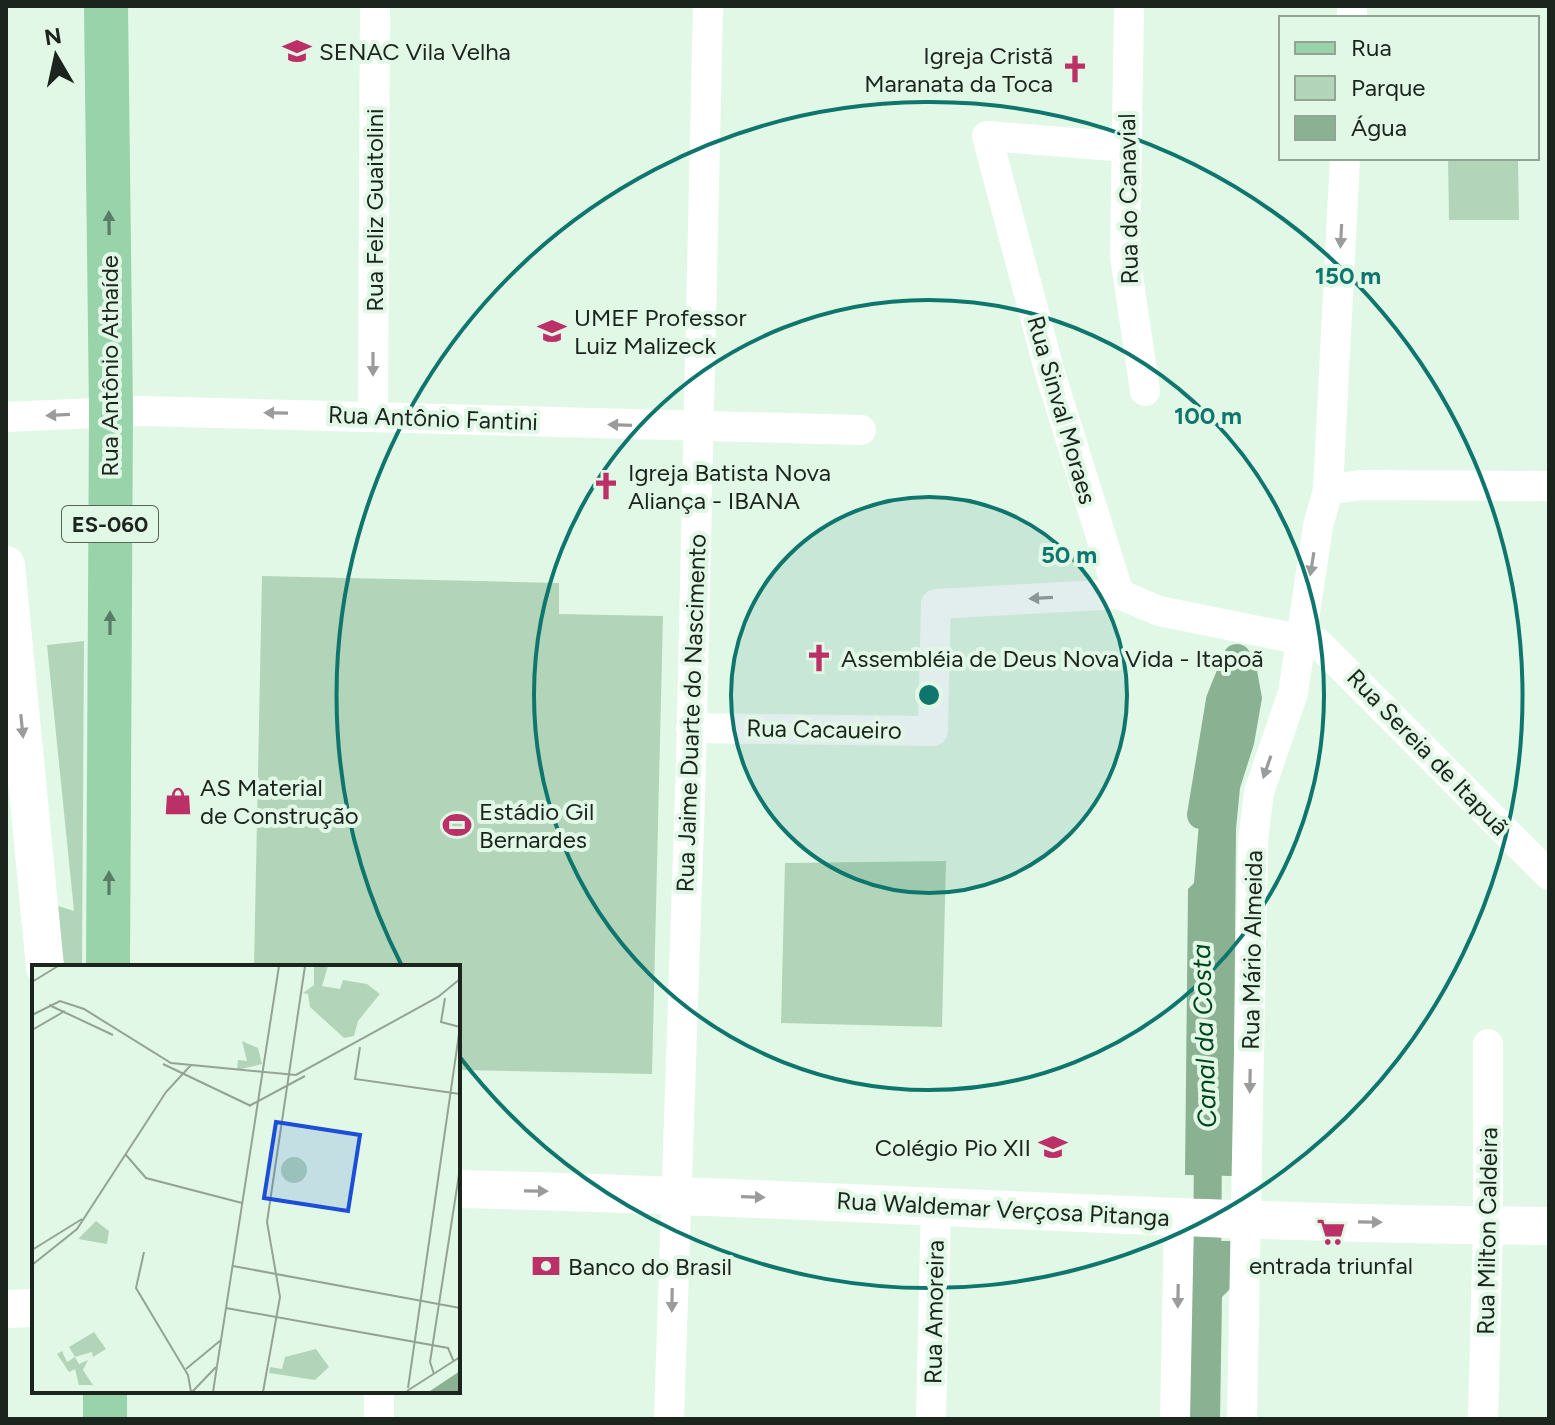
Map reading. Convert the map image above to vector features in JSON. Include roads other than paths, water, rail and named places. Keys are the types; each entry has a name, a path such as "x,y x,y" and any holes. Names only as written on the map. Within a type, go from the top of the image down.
{"main road":[{"name":"Rua Antônio Athaíde","path":"106,6 111,412 108,965"},
{"path":"105,1393 105,1419"}],"street":[{"name":"Rua Feliz Guaitolini","path":"373,415 375,6"},
{"name":"Rua Jaime Duarte do Nascimento","path":"669,1419 691,728 708,6"},
{"name":"Rua do Canavial","path":"1129,6 1125,147 1126,278 1145,391"},
{"name":"Rua Sinval Moraes","path":"1119,594 1050,373 987,136 1125,147"},
{"name":"Rua Mário Almeida","path":"1242,1419 1242,1219 1253,841 1259,792 1293,693 1318,526 1328,490 1345,160"},
{"name":"Rua Antônio Fantini","path":"6,417 111,412 373,415 861,430"},
{"path":"1328,490 1360,485 1549,486"},
{"path":"6,565 45,965"},
{"path":"1119,594 1159,611 1301,638"},
{"name":"Rua Cacaueiro","path":"691,728 933,731 936,604 1119,594"},
{"name":"Rua Sereia de Itapuã","path":"1301,638 1331,653 1549,875"},
{"name":"Rua Milton Caldeira","path":"1483,1419 1488,1225 1488,1044"},
{"name":"Rua Waldemar Verçosa Pitanga","path":"460,1189 936,1204 1184,1218 1549,1226"},
{"name":"Rua Amoreira","path":"931,1419 936,1204"},
{"path":"1175,1419 1184,1218"},
{"path":"6,1309 32,1308"},
{"path":"83,1393 88,1419"},
{"path":"379,1393 379,1419"}],"water":[{"path":"1218,657 1255,659 1262,698 1254,744 1240,788 1236,829 1233,1176 1185,1175 1188,889 1194,883 1202,786 1212,773 1222,741 1223,707"},
{"path":"1198,1241 1231,1241 1233,1286 1222,1297 1220,1419 1189,1419 1188,1250"}],"waterway":[{"name":"Canal da Costa","path":"1201,815 1220,700 1237,658"},
{"name":"Canal da Costa","path":"1207,1278 1208,1140"}],"place":[{"name":"SENAC Vila Velha","path":"297,51"},
{"name":"Igreja Cristã Maranata da Toca","path":"1075,69"},
{"name":"UMEF Professor Luiz Malizeck","path":"552,331"},
{"name":"Igreja Batista Nova Aliança - IBANA","path":"606,486"},
{"name":"Assembléia de Deus Nova Vida - Itapoã","path":"819,658"},
{"name":"AS Material de Construção","path":"178,801"},
{"name":"Estádio Gil Bernardes","path":"457,825"},
{"name":"Colégio Pio XII","path":"1053,1147"},
{"name":"entrada triunfal","path":"1331,1232"},
{"name":"Banco do Brasil","path":"546,1266"}]}
